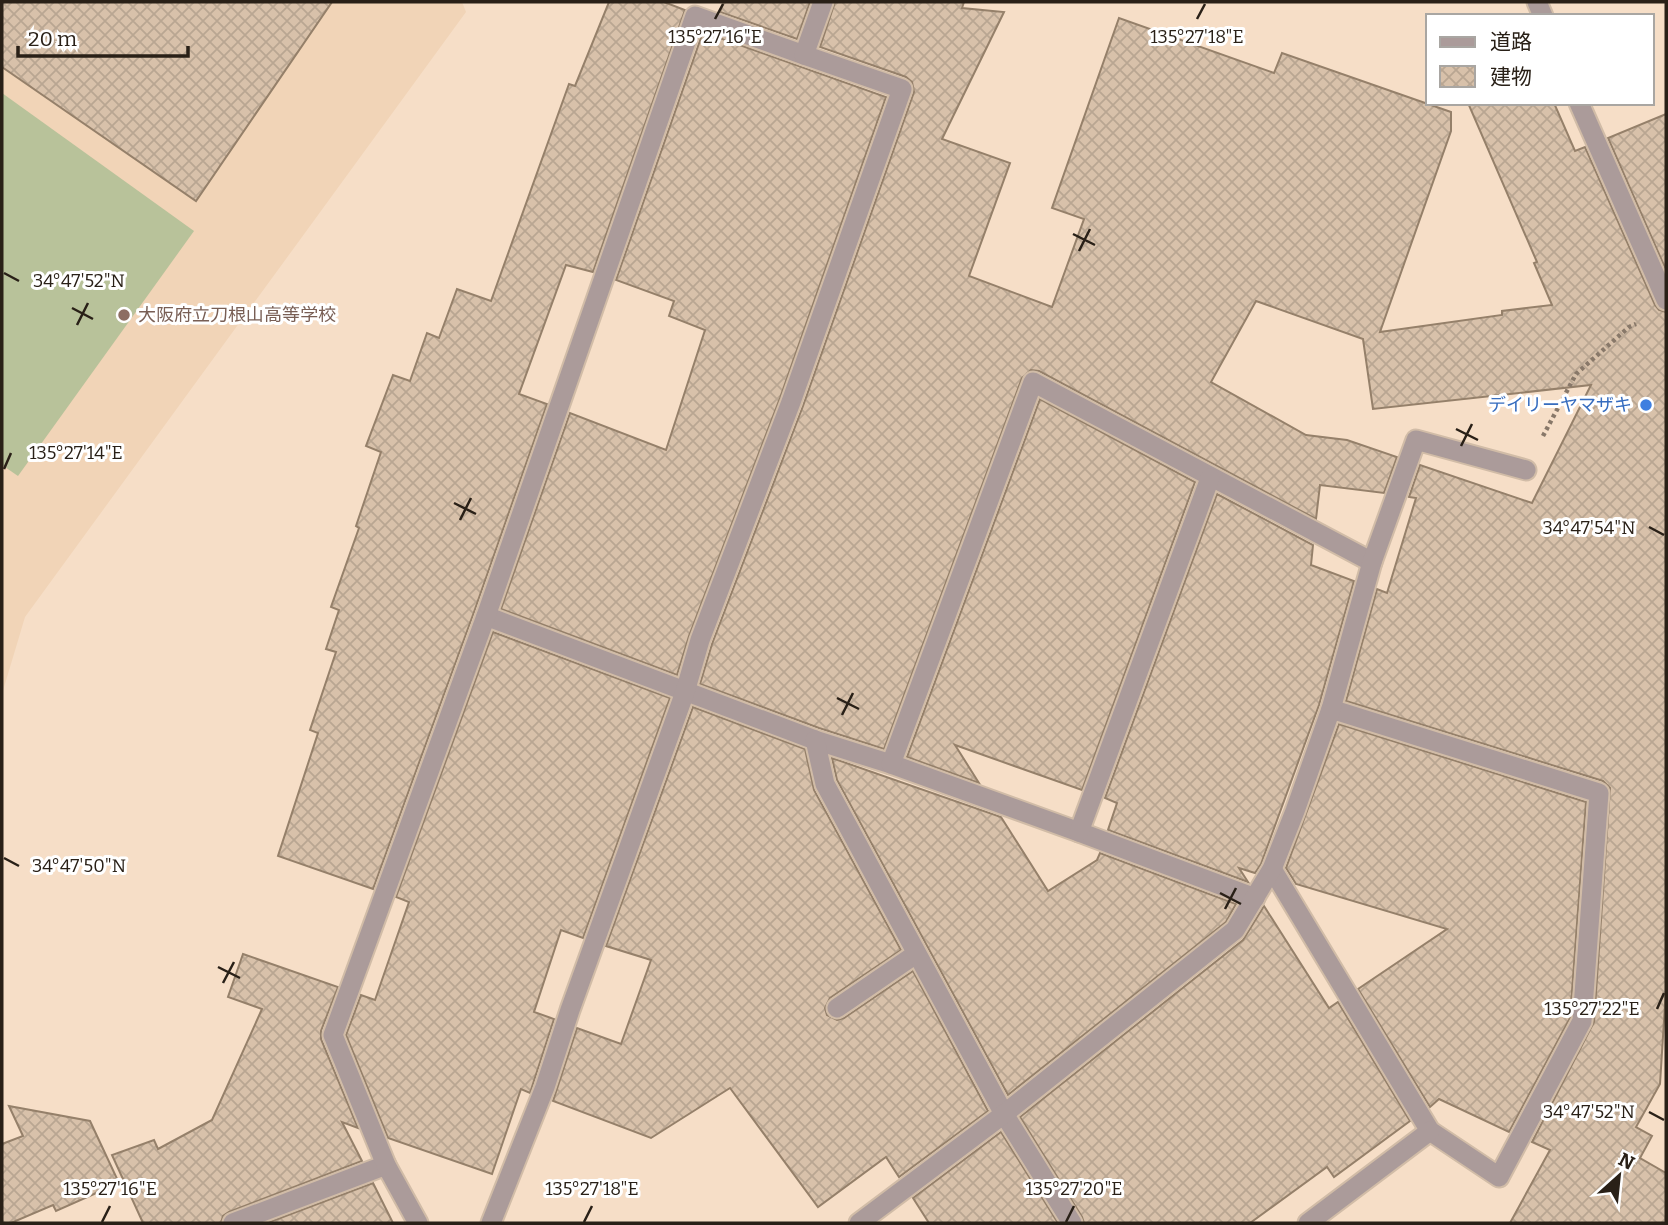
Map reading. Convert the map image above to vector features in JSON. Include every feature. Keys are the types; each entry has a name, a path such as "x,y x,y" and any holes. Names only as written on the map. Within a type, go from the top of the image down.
{"street":[{"path":"804,55 823,2"},
{"path":"418,1223 386,1166 333,1035 486,616 695,16 902,89 792,402 700,640 685,692 570,1010 545,1087 491,1223"},
{"path":"1580,105 1666,300"},
{"path":"891,764 1033,382 1372,562"},
{"path":"859,1223 1004,1114 1235,930 1272,869 1295,811 1331,709 1372,562 1416,440 1526,470"},
{"path":"1079,832 1210,478"},
{"path":"486,616 815,740 891,764 1255,898"},
{"path":"1272,869 1430,1131 1499,1177 1583,1021 1599,793 1331,709"},
{"path":"815,740 825,784 1004,1114 1072,1223"},
{"path":"838,1008 916,954"},
{"path":"1308,1223 1430,1131"},
{"path":"233,1223 386,1166"}],"path":[{"path":"1526,470 1576,374 1629,327 1641,322"}],"shaded area":[{"name":"大阪府立刀根山高等学校","path":"2,2 462,2 466,12 25,617 2,694"}],"green space":[{"path":"2,93 194,231 18,476 2,465"}],"building":[{"path":"2,2 332,2 196,201 2,67"},
{"path":"609,2 664,2 685,10 593,272 566,265 519,394 547,404 373,889 278,856 318,733 310,730 336,652 326,649 339,610 331,607 359,528 356,526 381,452 366,446 393,375 410,381 427,333 439,338 457,289 491,301 569,84 575,86"},
{"path":"724,2 810,2 797,39 720,12"},
{"path":"835,2 964,2 962,8 1004,12 942,139 1010,163 969,276 1052,307 1084,219 1052,208 1119,18 1274,73 1282,53 1451,112 1451,131 1380,332 1502,315 1502,311 1552,305 1534,263 1537,262 1469,105 1555,105 1575,151 1585,147 1655,305 1666,312 1666,989 1660,1084 1636,1127 1652,1136 1640,1158 1666,1173 1666,1223 1510,1223 1550,1150 1532,1142 1594,1022 1610,788 1603,781 1346,701 1377,589 1387,593 1416,498 1409,497 1420,465 1532,503 1591,385 1373,409 1363,339 1256,301 1211,382 1306,435 1347,440 1397,457 1384,493 1320,485 1316,519 1039,371 1031,370 1022,378 884,749 700,684 712,644 803,406 914,92 912,82 906,77 820,47"},
{"path":"703,32 886,97 780,398 689,636 677,675 501,609 570,413 666,450 705,330 669,316 674,301 616,280"},
{"path":"1666,114 1666,270 1608,138"},
{"path":"1040,399 1195,482 1082,790 955,745 979,783 907,757"},
{"path":"1217,494 1313,545 1311,565 1354,581 1319,705 1261,864 1255,873 1239,868 1248,882 1108,830 1117,803 1105,798"},
{"path":"493,632 670,698 583,938 561,930 534,1012 554,1019 530,1093 521,1089 492,1174 388,1138 346,1035 361,995 375,1000 409,902 396,897"},
{"path":"693,707 805,749 814,790 901,950 830,998 825,1008 827,1015 837,1020 844,1018 913,971 988,1111 899,1177 886,1157 818,1207 730,1088 651,1138 553,1101 577,1028 621,1044 651,960 606,946"},
{"path":"1339,724 1586,802 1570,1018 1509,1132 1439,1099 1430,1107 1358,989 1447,929 1296,884 1286,868"},
{"path":"832,758 1001,817 1048,891 1097,860 1100,853 1236,904 1226,922 1008,1095 837,780"},
{"path":"1264,906 1329,1008 1338,1002 1410,1121 1334,1177 1327,1167 1250,1223 1084,1223 1020,1117 1243,940"},
{"path":"243,954 338,987 321,1031 321,1039 358,1128 342,1122 362,1161 229,1212 223,1216 221,1223 143,1223 112,1155 154,1140 158,1149 212,1120 262,1009 228,997"},
{"path":"9,1106 90,1121 119,1183 56,1211 53,1205 11,1223 2,1223 2,1144 23,1136"},
{"path":"1001,1132 1058,1223 929,1223 913,1198"},
{"path":"373,1183 393,1223 267,1223"}],"place":[{"name":"大阪府立刀根山高等学校","path":"124,315"},
{"name":"デイリーヤマザキ","path":"1646,405"}]}
